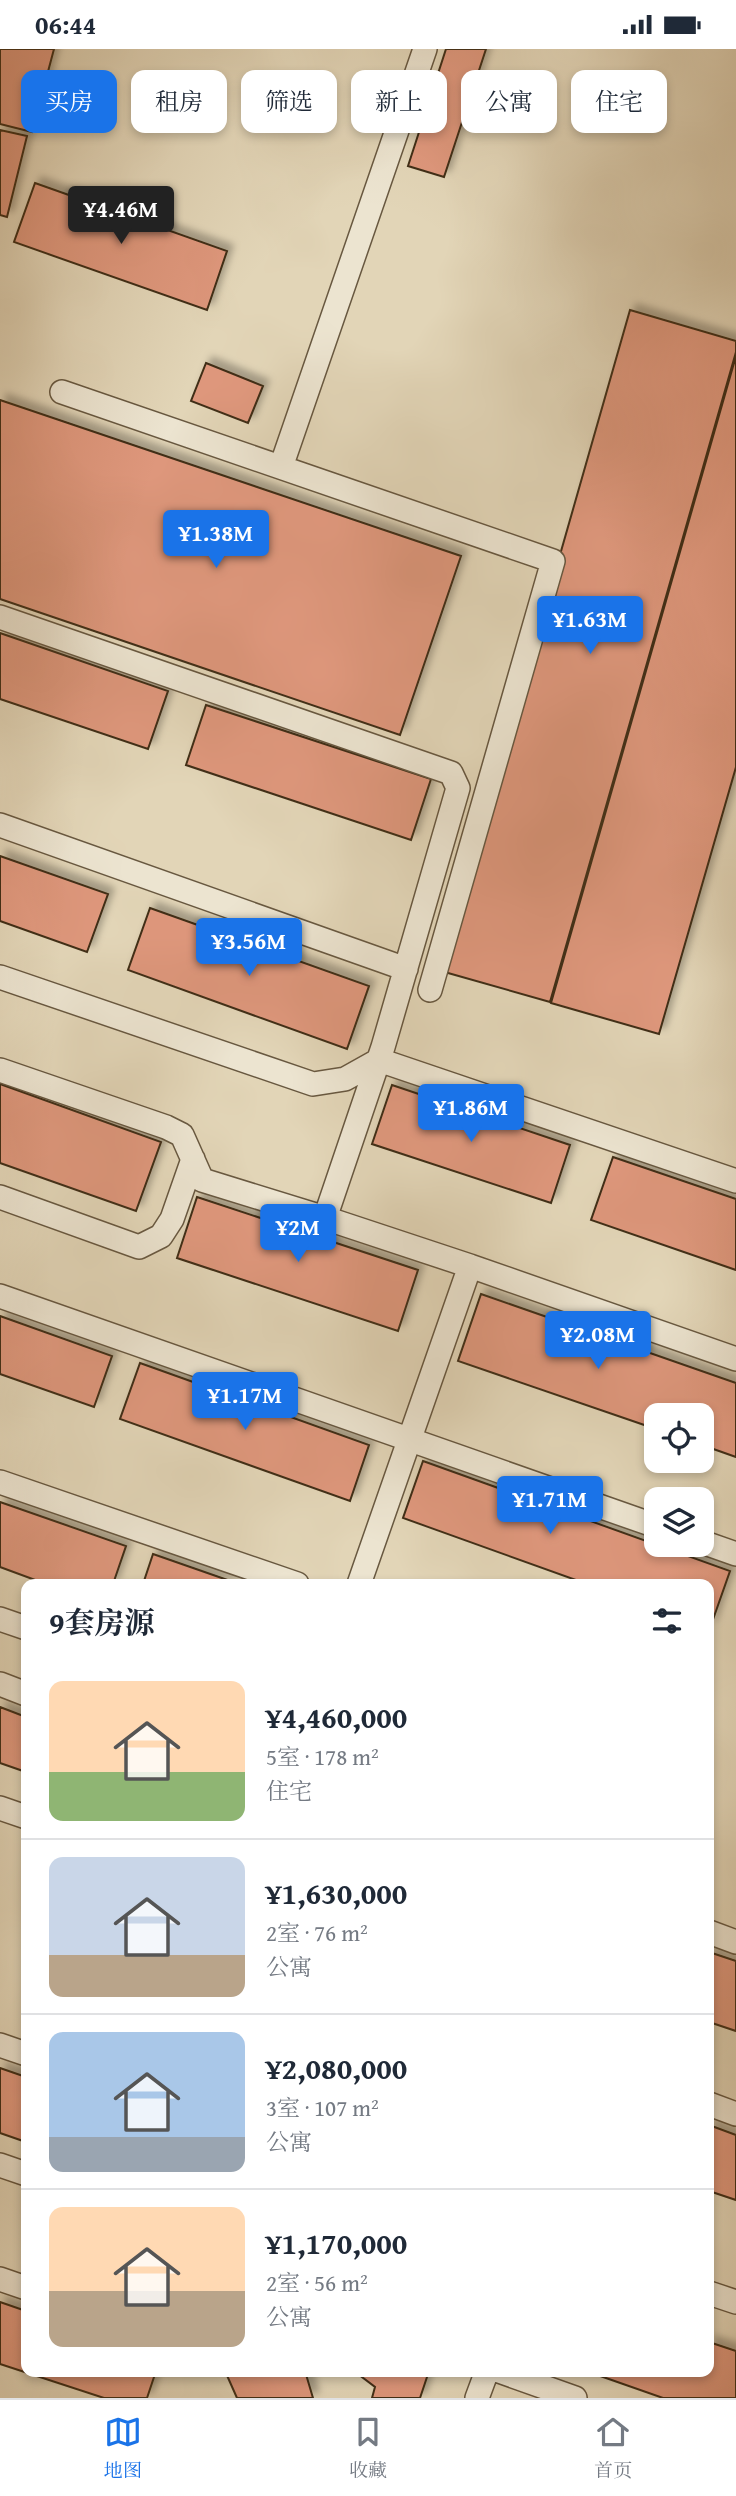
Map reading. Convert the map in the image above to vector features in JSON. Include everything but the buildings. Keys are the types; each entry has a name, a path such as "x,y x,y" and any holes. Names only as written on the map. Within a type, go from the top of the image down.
{"lane":[{"path":"281,467 425,49"},
{"path":"62,392 553,561 430,991"},
{"path":"0,617 450,773 458,788 379,1060 325,1218"},
{"path":"0,825 406,969"},
{"path":"0,978 313,1084 345,1079 379,1060 736,1181"},
{"path":"0,1070 166,1127 182,1135 202,1180 470,1266 736,1359"},
{"path":"0,1197 139,1247 161,1236 172,1219 193,1159"},
{"path":"361,1579 470,1266"},
{"path":"0,1296 644,1522"},
{"path":"0,1482 282,1579"},
{"path":"714,1546 736,1554"},
{"path":"0,1619 21,1626"},
{"path":"0,1684 21,1691"},
{"path":"0,1808 21,1815"},
{"path":"714,1934 736,1942"},
{"path":"0,2045 21,2052"},
{"path":"714,2106 736,2114"},
{"path":"0,2165 21,2173"},
{"path":"0,2279 21,2286"},
{"path":"714,2295 736,2302"},
{"path":"477,2398 485,2377"},
{"path":"516,2377 575,2398"}]}
